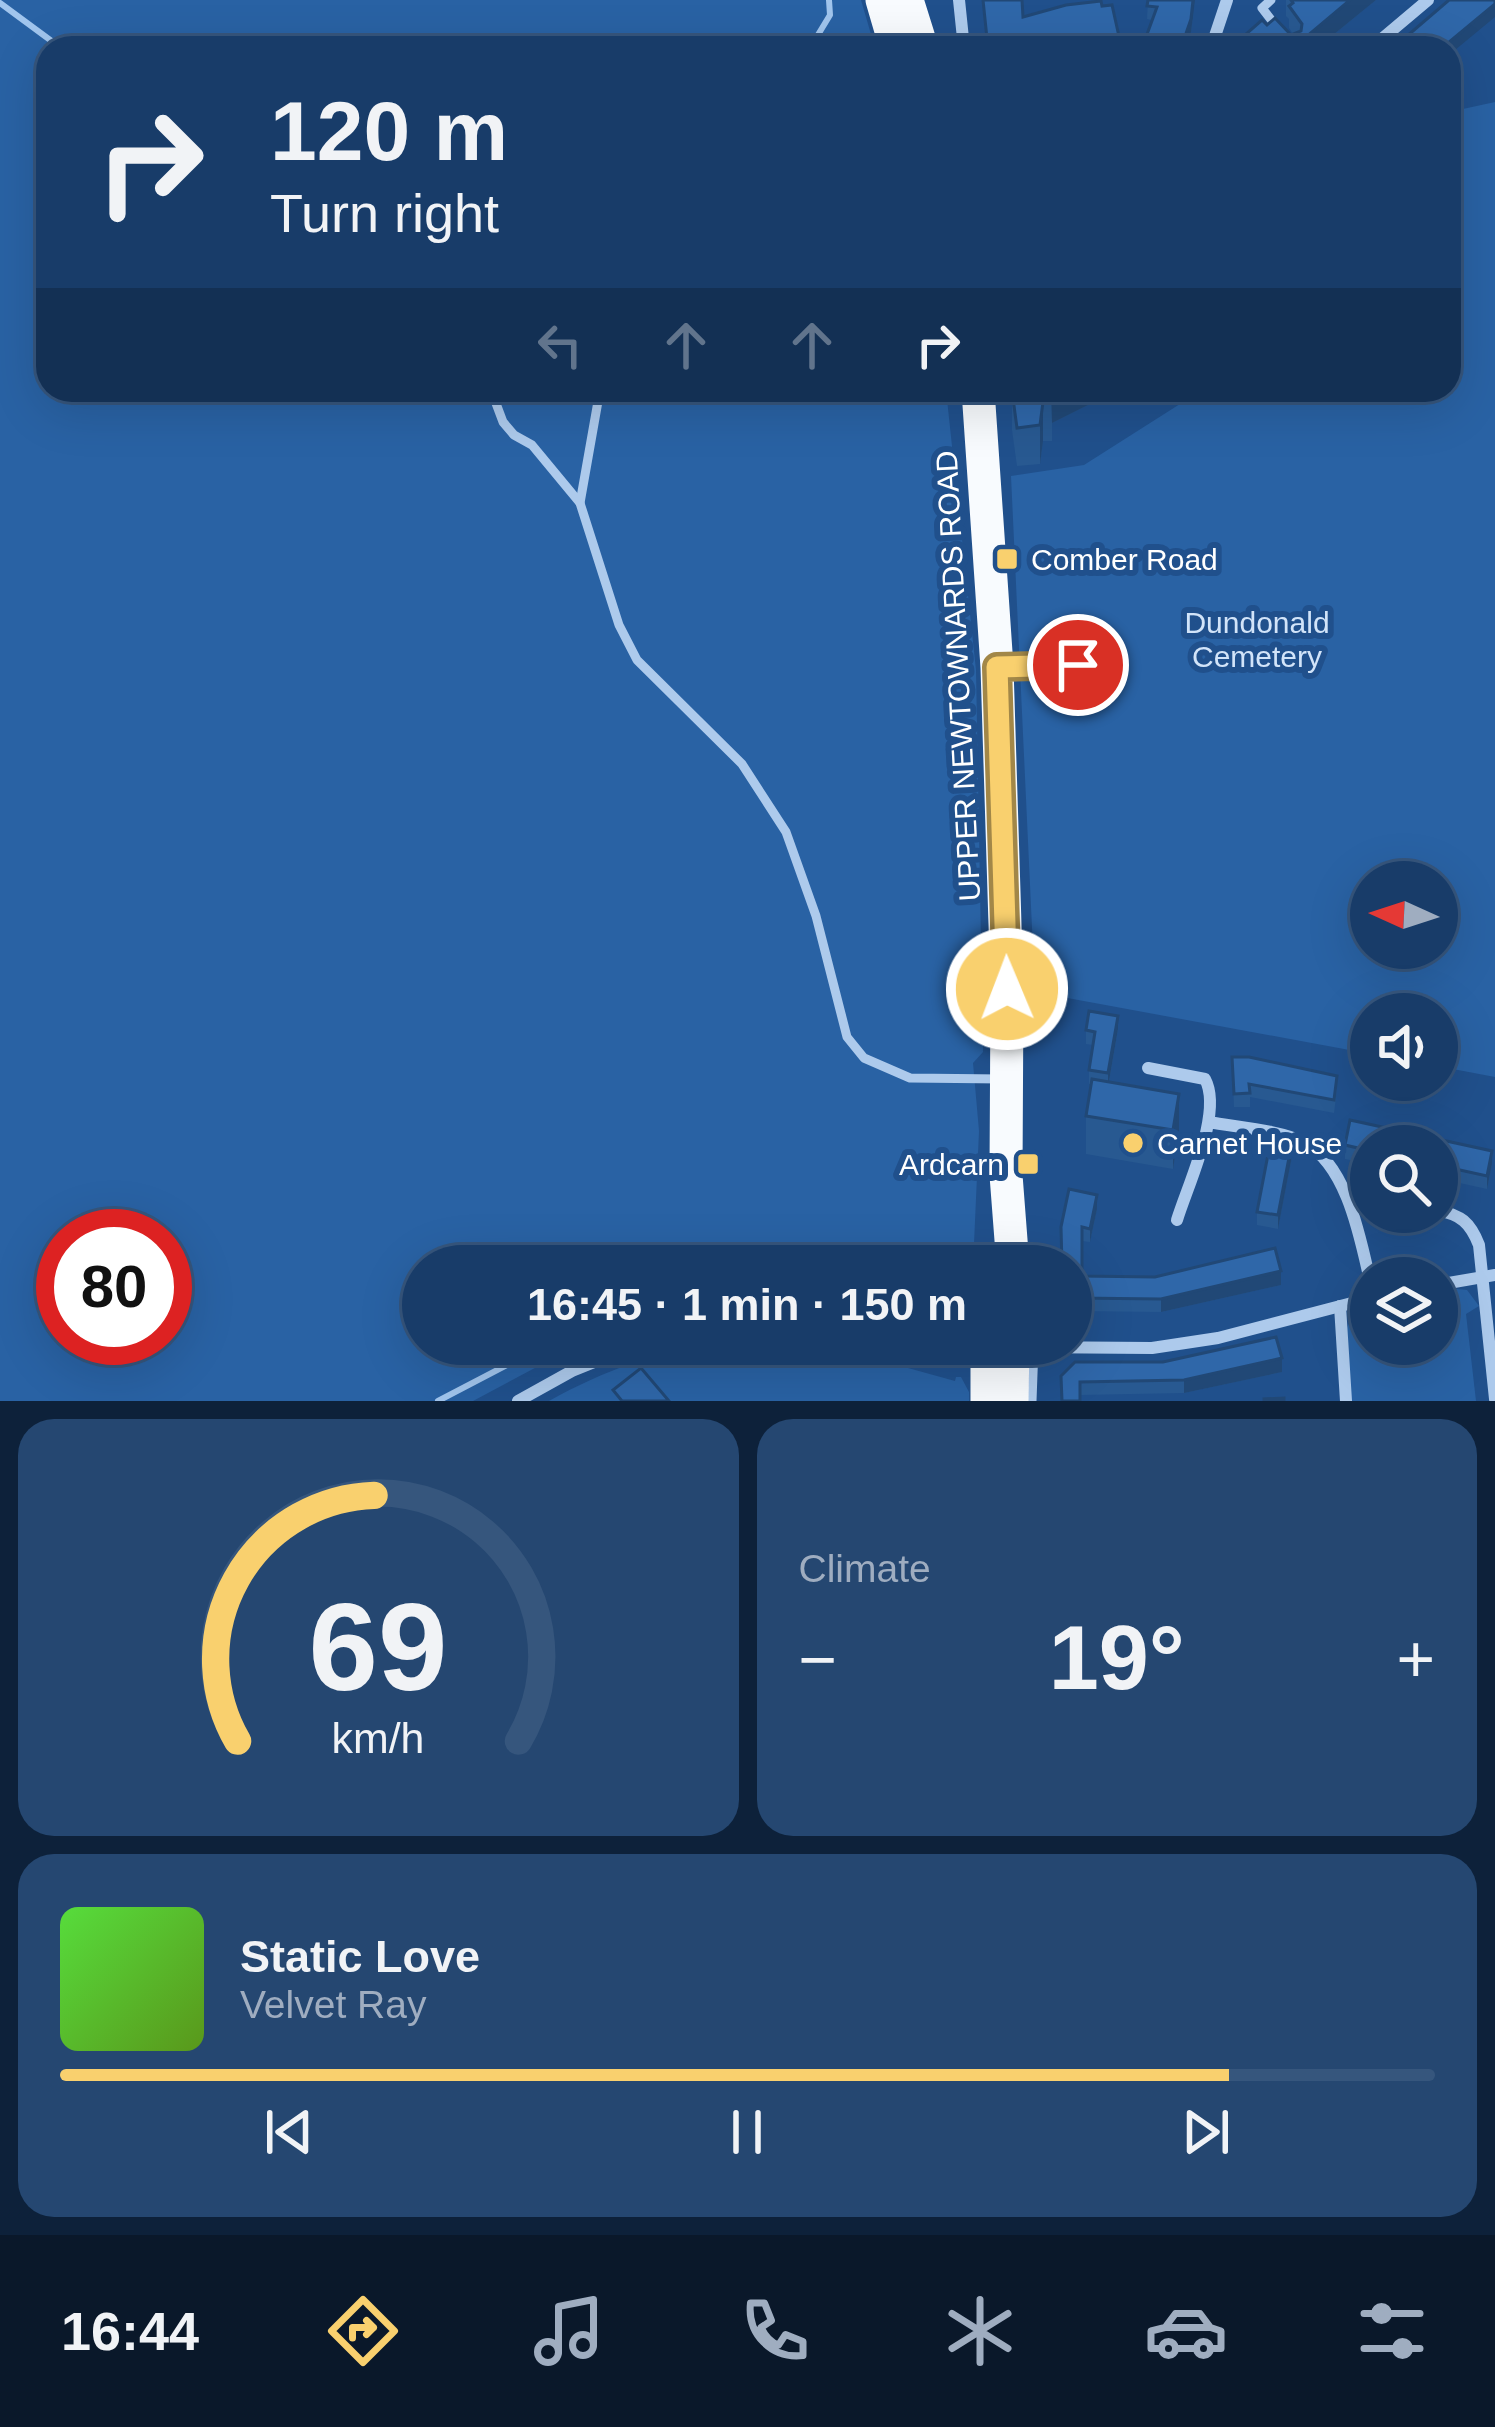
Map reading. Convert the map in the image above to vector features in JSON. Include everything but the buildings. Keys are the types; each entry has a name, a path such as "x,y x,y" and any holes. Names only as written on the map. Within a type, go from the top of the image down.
{"highway":[{"path":"882,0 914,26"},
{"name":"UPPER NEWTOWNARDS ROAD","path":"979,402 997,667 1006,1175 1011,1245"},
{"name":"UPPER NEWTOWNARDS ROAD","path":"994,1245 1006,1175"},
{"path":"986,1401 1002,1365"},
{"path":"1011,1365 1012,1401"}],"street":[{"path":"959,0 963,36"},
{"path":"1214,36 1227,0"},
{"path":"1384,36 1428,0"},
{"path":"1148,1068 1205,1079 1213,1093 1209,1122 1177,1220"},
{"path":"1209,1122 1302,1141 1323,1158 1350,1202"},
{"path":"1458,1215 1471,1225 1489,1276 1495,1399"},
{"path":"1458,1281 1489,1276"},
{"path":"1092,1347 1152,1348 1218,1338 1350,1303"},
{"path":"1340,1306 1346,1401"},
{"path":"518,1401 587,1365"}],"lane":[{"path":"1271,0 1262,8 1284,36"},
{"path":"496,402 503,422 532,445 580,503 619,625 637,660 742,764 786,832 816,916 847,1037 864,1058 910,1078 1007,1079"},
{"path":"580,503 597,402"},
{"path":"997,667 1078,665"},
{"path":"1018,1365 1032,1401"}],"green space":[{"path":"0,0 861,0 872,36 36,36 36,402 947,402 976,670 983,1052 973,1063 979,1131 974,1245 402,1245 402,1365 541,1365 473,1401 0,1401"},
{"name":"Dundonald Cemetery","path":"1495,102 1495,1077 1458,1070 1458,993 1350,993 1350,1050 1035,992 1011,476 1084,465 1183,402 1461,402 1461,109"},
{"path":"1458,1289 1467,1290 1479,1306 1466,1314 1476,1401 1351,1401 1347,1328 1350,1322 1350,1365 1458,1365"},
{"path":"629,1365 897,1365 955,1381 961,1377 969,1401 549,1401"}],"waterway":[{"path":"817,36 830,15 829,0"},
{"path":"0,3 45,36"},
{"path":"438,1401 507,1365"}],"place":[{"name":"Comber Road","path":"1007,559"},
{"name":"Carnet House","path":"1133,1143"},
{"name":"Ardcarn","path":"1028,1164"}],"route":[{"path":"1007,989 997,667 1078,665"}]}
